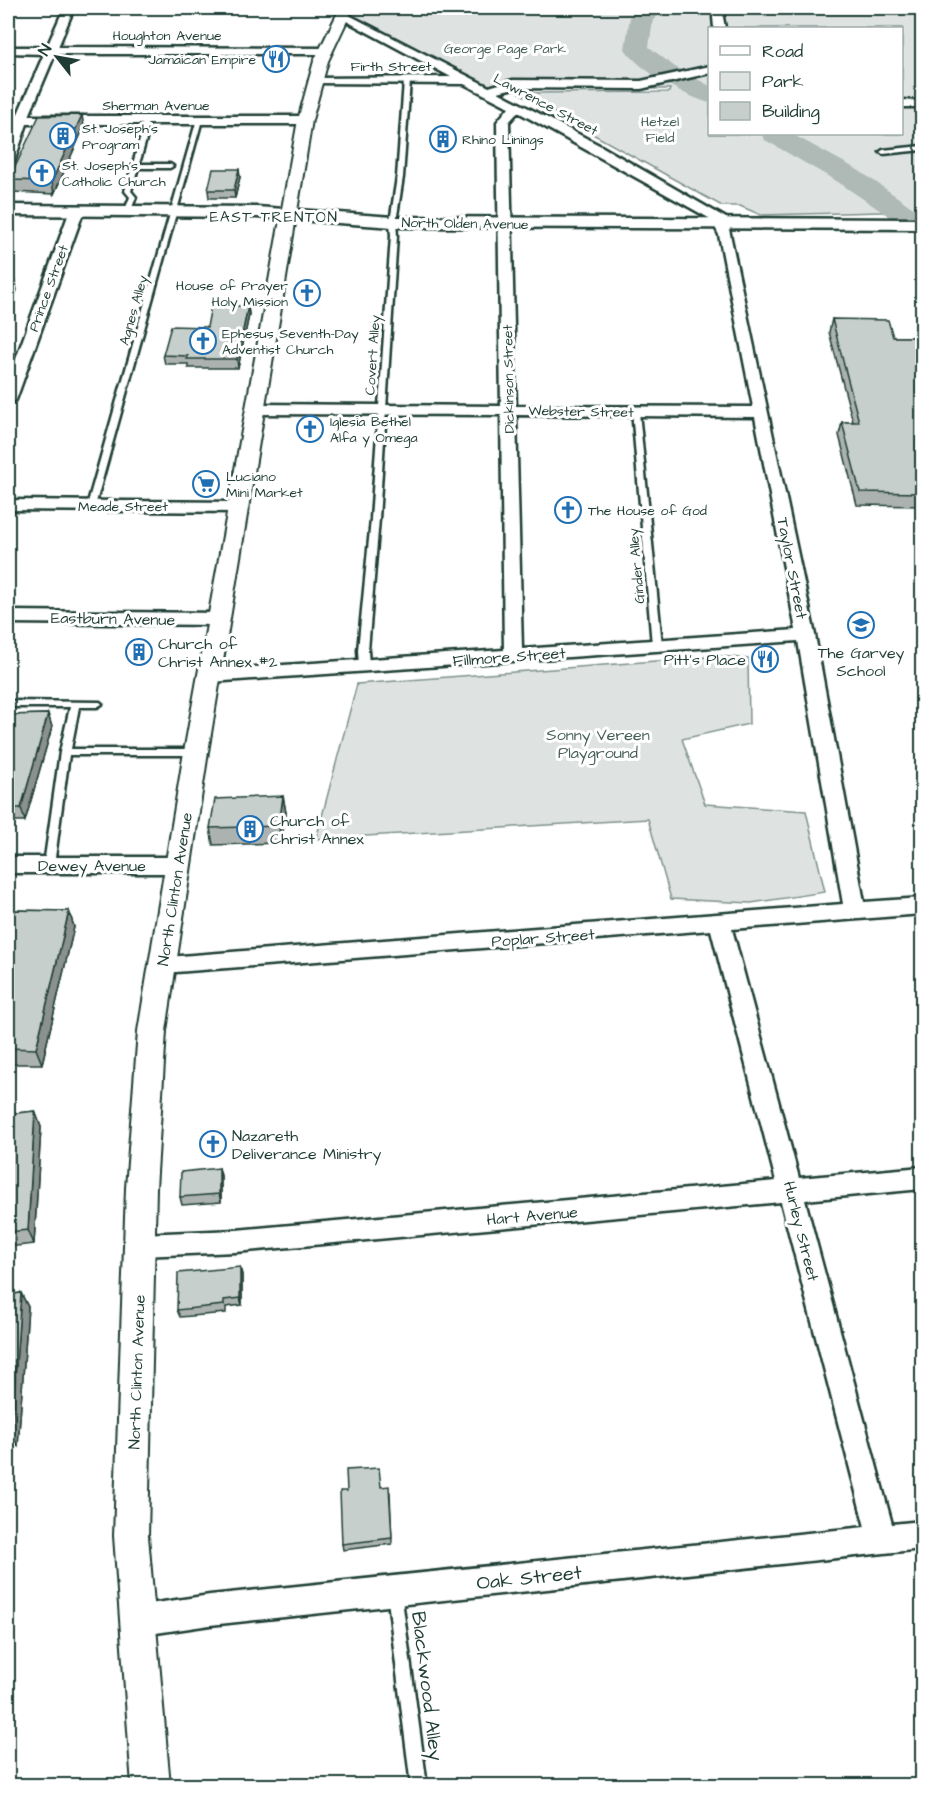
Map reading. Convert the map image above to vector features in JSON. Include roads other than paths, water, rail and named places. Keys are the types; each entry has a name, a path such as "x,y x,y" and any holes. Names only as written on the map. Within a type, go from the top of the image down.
{"main road":[{"name":"North Olden Avenue","path":"8,210 77,210 130,203 173,211 290,214 393,222 922,224"}],"street":[{"path":"8,162 69,8"},
{"path":"720,27 718,17 723,8"},
{"name":"North Clinton Avenue","path":"151,1785 136,1621 131,1536 141,1188 152,1031 177,865 305,120 326,51 345,11"},
{"name":"Lawrence Street","path":"345,11 700,205 726,225"},
{"name":"Houghton Avenue","path":"8,50 326,51"},
{"path":"489,91 513,84 634,85 662,81 708,70"},
{"name":"Firth Street","path":"315,81 468,80"},
{"path":"903,104 922,104"},
{"name":"Dickinson Street","path":"513,656 503,122 505,116 516,106"},
{"name":"Sherman Avenue","path":"8,120 145,126 199,120 305,120"},
{"name":"Prince Street","path":"8,400 77,210"},
{"name":"Taylor Street","path":"726,225 806,635 855,913"},
{"name":"Webster Street","path":"256,409 762,412"},
{"name":"Meade Street","path":"8,505 238,507"},
{"name":"Eastburn Avenue","path":"8,617 219,619"},
{"name":"Fillmore Street","path":"211,676 806,635"},
{"name":"Dewey Avenue","path":"8,865 177,865"},
{"name":"Poplar Street","path":"163,964 855,913 922,906"},
{"name":"Hurley Street","path":"720,923 882,1539"},
{"name":"Hart Avenue","path":"141,1245 260,1239 922,1178"},
{"name":"Oak Street","path":"136,1621 922,1535"}],"lane":[{"name":"Covert Alley","path":"364,666 363,650 382,411 394,236 393,222 400,177 407,81"},
{"name":"Agnes Alley","path":"91,506 199,120"},
{"path":"130,203 128,190 145,126"},
{"path":"883,152 922,148"},
{"path":"135,166 170,166"},
{"name":"Ginder Alley","path":"635,412 657,645"},
{"path":"8,704 97,704"},
{"path":"49,865 65,752 75,704"},
{"path":"65,752 196,752"},
{"name":"Blackwood Alley","path":"394,1591 419,1785"}],"waterway":[{"path":"656,8 642,17 637,49 666,72 708,95"},
{"path":"776,135 848,176 922,226"}],"place":[{"name":"Jamaican Empire","path":"276,59"},
{"name":"St. Joseph's Program","path":"63,136"},
{"name":"Rhino Linings","path":"443,139"},
{"name":"St. Joseph's Catholic Church","path":"42,173"},
{"name":"House of Prayer Holy Mission","path":"307,293"},
{"name":"Ephesus Seventh-Day Adventist Church","path":"203,341"},
{"name":"Iglesia Bethel Alfa y Omega","path":"310,429"},
{"name":"Luciano Mini Market","path":"206,484"},
{"name":"The House of God","path":"568,510"},
{"name":"The Garvey School","path":"861,625"},
{"name":"Church of Christ Annex #2","path":"139,652"},
{"name":"Pitt's Place","path":"765,659"},
{"name":"Church of Christ Annex","path":"250,829"},
{"name":"Nazareth Deliverance Ministry","path":"213,1144"}],"district":[{"name":"EAST TRENTON","path":"274,217"}],"park label":[{"name":"George Page Park","path":"505,48"},
{"name":"Hetzel Field","path":"660,130"},
{"name":"Sonny Vereen Playground","path":"598,743"}]}
